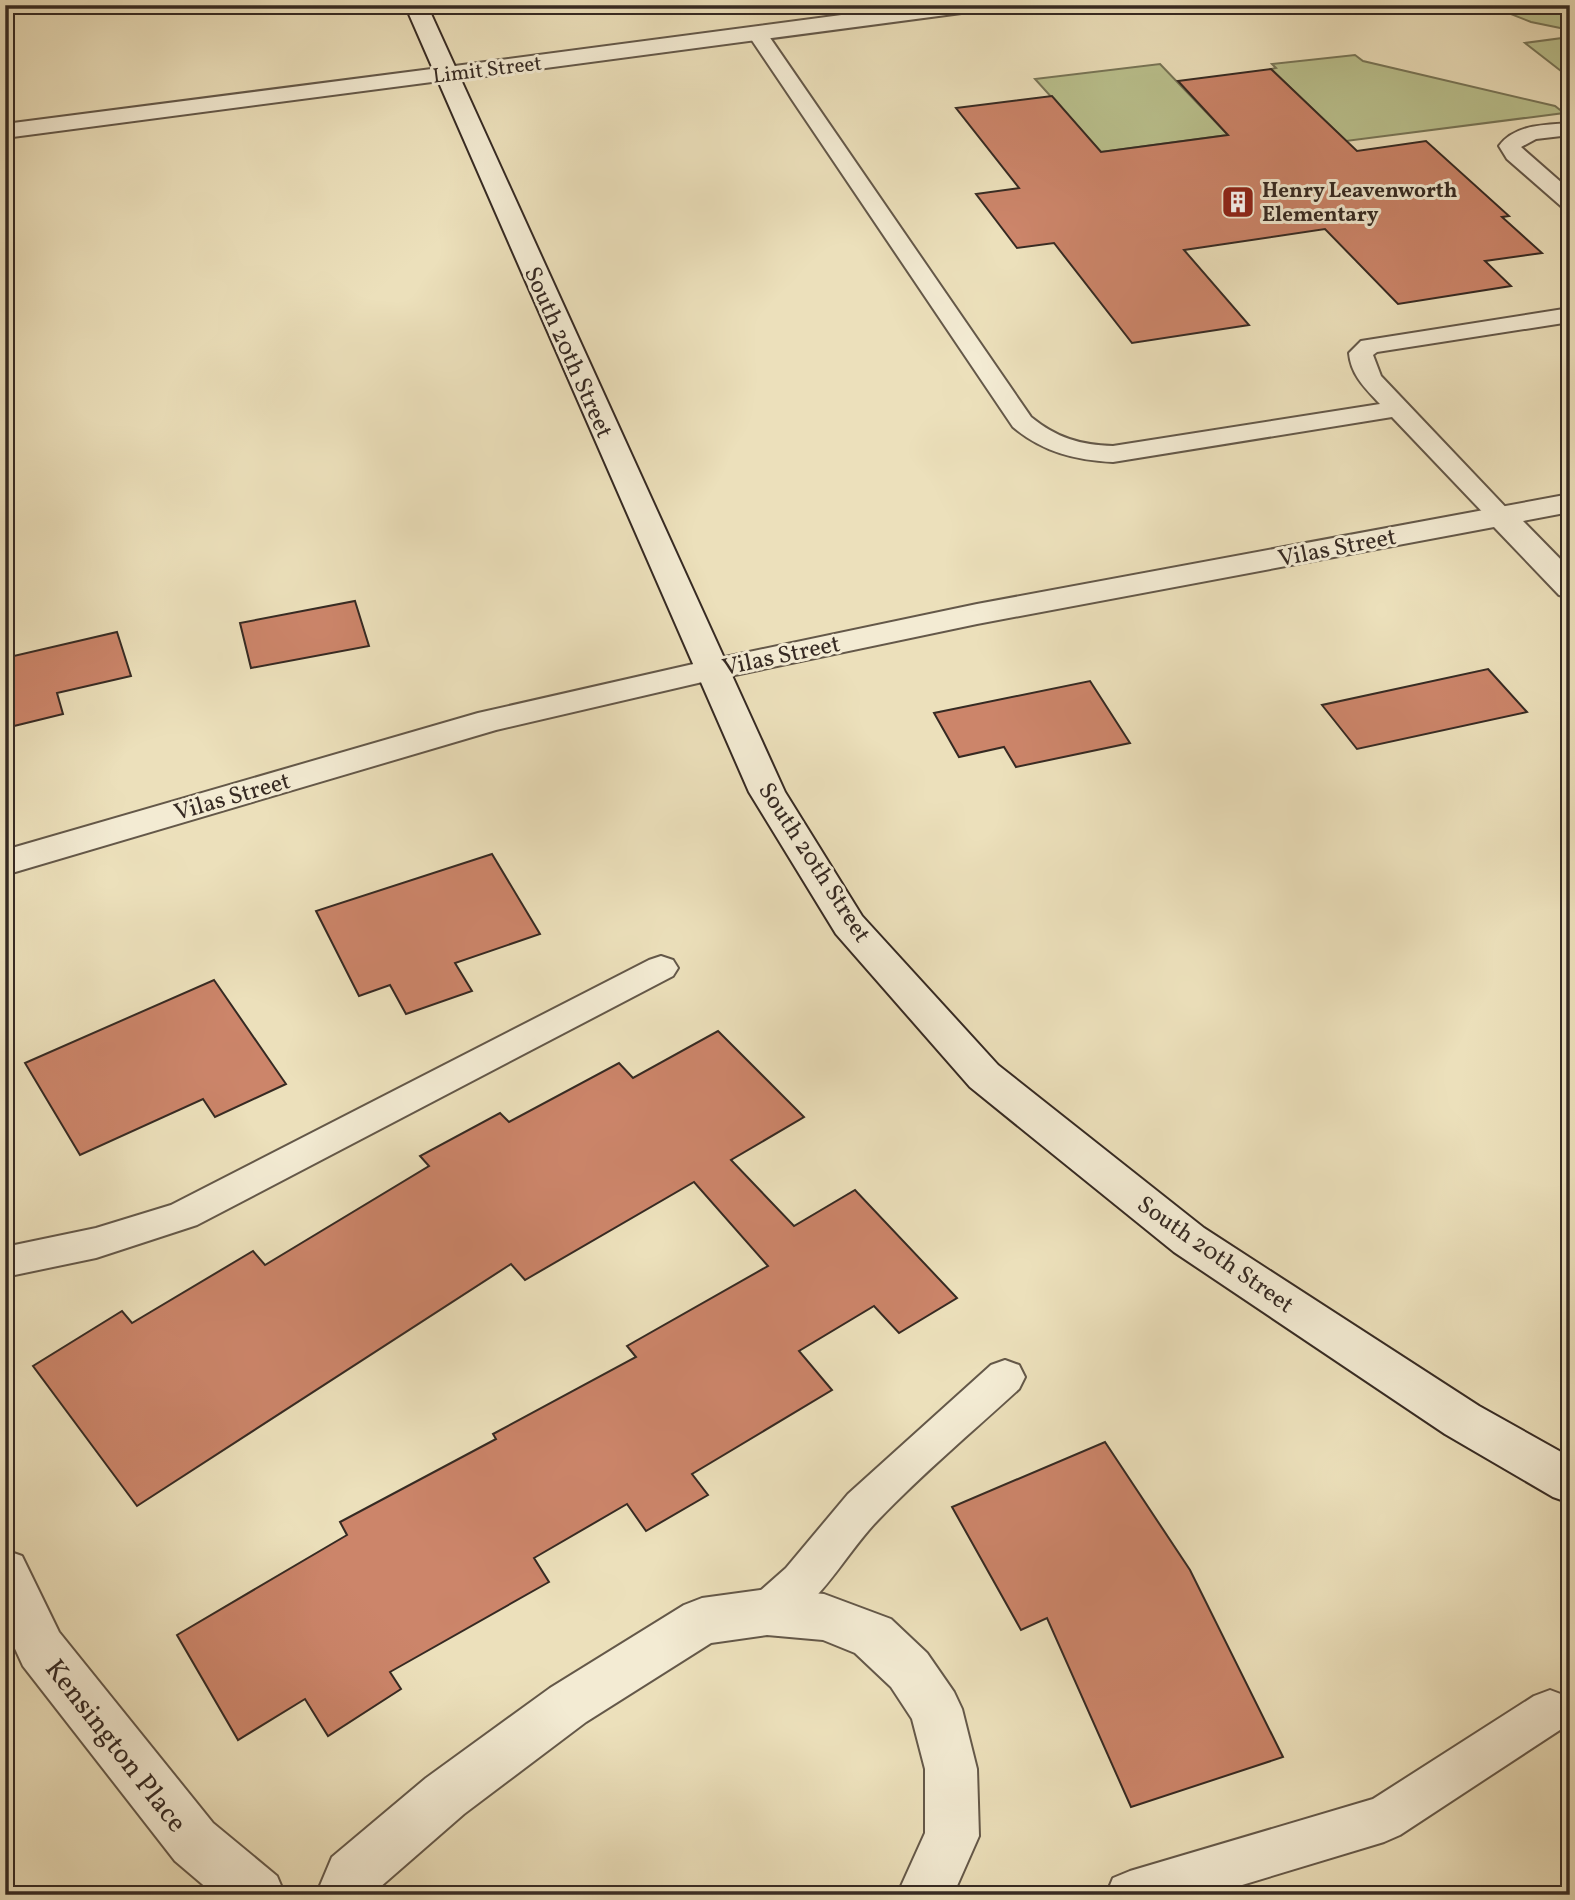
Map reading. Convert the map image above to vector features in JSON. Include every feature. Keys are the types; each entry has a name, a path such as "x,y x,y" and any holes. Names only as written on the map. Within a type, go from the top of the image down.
{"street":[{"name":"South 20th Street","path":"416,5 767,792 849,925 984,1076 1189,1240 1462,1420 1570,1482"},
{"name":"Limit Street","path":"5,131 969,5"},
{"name":"Vilas Street","path":"5,863 490,721 711,670 977,614 1570,503"},
{"path":"1501,516 1570,588"},
{"name":"Kensington Place","path":"5,1572 41,1649 194,1842 258,1895"},
{"path":"343,1895 351,1876 444,1796 568,1705 702,1621 767,1612 824,1617 873,1636 909,1671 936,1709 951,1769 952,1836 924,1895"}],"lane":[{"path":"757,33 1022,422 1041,439 1080,451 1113,454 1399,408"},
{"path":"1570,130 1524,136 1515,139 1510,146 1515,154 1570,202"},
{"path":"1501,516 1370,379 1362,363 1361,353 1370,346 1570,315"},
{"path":"5,1262 48,1256 123,1237 184,1215 661,968"},
{"path":"767,1612 801,1582 863,1507 1005,1377"},
{"path":"1130,1895 1384,1819 1550,1711"}],"green space":[{"path":"1488,5 1570,5 1570,30 1531,22"},
{"path":"1570,37 1570,78 1525,43"},
{"path":"1355,55 1363,61 1555,106 1564,113 1346,141 1271,69 1276,68 1272,64"},
{"path":"1160,64 1228,135 1101,152 1035,79"}],"building":[{"name":"Henry Leavenworth Elementary","path":"1271,69 1357,151 1426,141 1509,216 1502,217 1542,253 1485,261 1511,286 1398,304 1325,229 1184,250 1249,325 1132,343 1054,243 1017,248 976,194 1019,188 956,108 1052,96 1101,152 1228,135 1178,81"},
{"path":"355,601 369,646 251,668 240,623"},
{"path":"117,632 131,676 57,693 63,714 14,726 5,692 5,658"},
{"path":"1488,669 1527,712 1357,749 1322,705"},
{"path":"1090,681 1130,743 1016,767 1004,747 959,757 934,713"},
{"path":"492,854 540,934 455,963 472,991 406,1014 390,985 359,996 316,911"},
{"path":"214,980 286,1084 215,1117 203,1099 80,1155 25,1063"},
{"path":"718,1031 804,1117 731,1160 794,1226 855,1190 957,1298 899,1333 874,1306 799,1351 832,1390 692,1474 708,1495 646,1531 627,1504 534,1558 549,1582 390,1672 401,1689 328,1736 305,1699 238,1740 177,1635 347,1535 340,1522 496,1439 493,1434 636,1357 627,1346 768,1266 694,1182 525,1280 511,1264 137,1506 33,1366 122,1311 132,1323 253,1251 265,1265 429,1166 420,1156 500,1113 509,1122 619,1063 633,1078"},
{"path":"1105,1442 1190,1570 1283,1757 1131,1807 1047,1618 1021,1630 952,1507"}],"place":[{"name":"Henry Leavenworth Elementary","path":"1238,202"}]}
